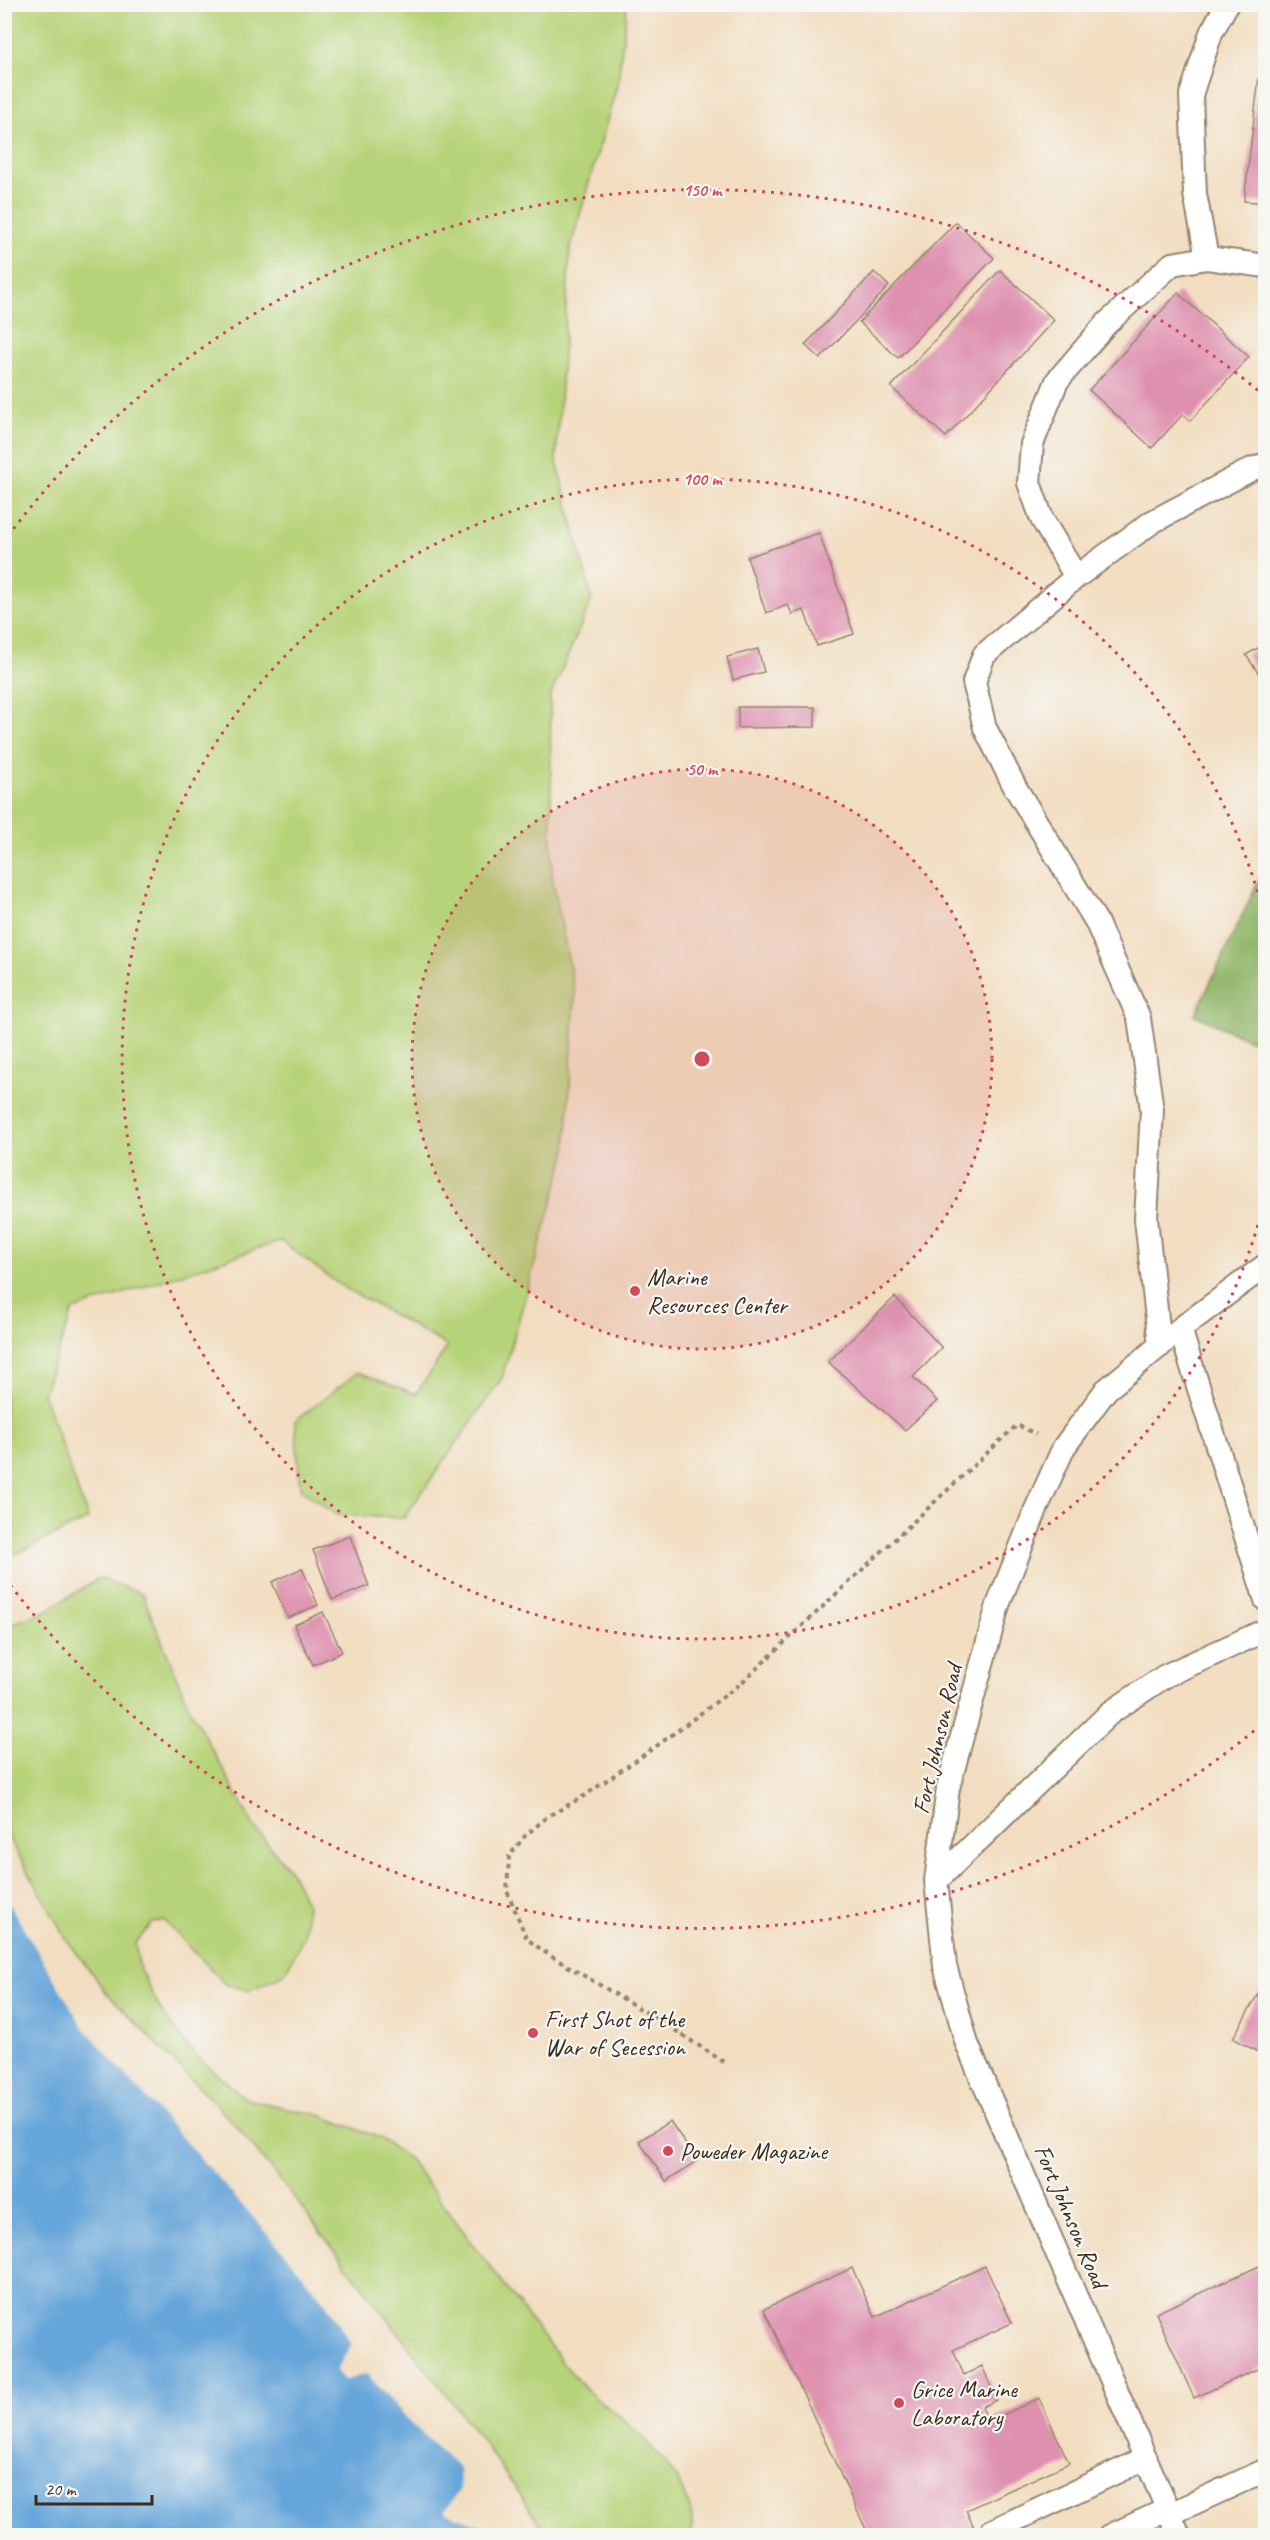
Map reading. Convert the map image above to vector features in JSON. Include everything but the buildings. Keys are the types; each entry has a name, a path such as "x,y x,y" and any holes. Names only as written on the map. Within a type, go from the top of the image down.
{"lane":[{"path":"1207,258 1195,194 1191,95 1211,33 1227,4"},
{"path":"1076,577 1042,519 1029,483 1032,444 1057,381 1106,324 1172,264 1207,258 1266,266"},
{"path":"1160,1347 1146,1219 1152,1110 1139,1018 1095,921 1015,786 985,728 975,682 984,655 1076,577 1152,522 1252,469 1266,464"},
{"name":"Fort Johnson Road","path":"1179,2535 967,2044 945,1966 936,1881 948,1788 998,1605 1036,1509 1064,1447 1106,1390 1180,1329 1266,1265"},
{"path":"1180,1329 1266,1600"},
{"path":"936,1881 1110,1713 1165,1676 1266,1630"},
{"path":"992,2531 1146,2458"},
{"path":"1110,2535 1266,2470"}],"path":[{"path":"724,2062 659,2020 549,1955 527,1939 507,1891 509,1856 525,1836 548,1817 584,1796 658,1746 738,1685 1017,1425 1064,1447"}],"green space":[{"path":"5,4 627,5 618,82 570,249 556,459 592,599 550,697 552,877 575,994 566,1154 502,1378 404,1518 336,1515 300,1488 295,1421 358,1372 416,1394 448,1346 340,1285 281,1241 73,1310 43,1393 88,1519 5,1559"},
{"path":"1265,867 1265,1047 1195,1015"},
{"path":"99,1578 142,1593 189,1707 255,1828 292,1873 307,1905 304,1937 284,1974 249,1991 225,1984 164,1920 153,1923 135,1943 140,1970 162,2012 192,2052 246,2099 319,2115 380,2138 409,2159 562,2362 590,2393 635,2431 671,2471 688,2502 692,2518 692,2535 548,2535 483,2442 233,2122 105,1991 67,1940 5,1831 5,1626 44,1612"}],"water":[{"path":"4,1870 83,2003 537,2535 5,2535"}],"pier":[{"path":"4,1867 86,2002 540,2536 494,2535 482,2526 444,2512 460,2489 459,2468 412,2424 367,2374 345,2380 336,2371 351,2345 331,2310 284,2252 83,2027 5,1897"}],"place":[{"name":"Marine Resources Center","path":"635,1291"},
{"name":"First Shot of the War of Secession","path":"533,2033"},
{"name":"Poweder Magazine","path":"668,2151"},
{"name":"Grice Marine Laboratory","path":"899,2403"}]}
